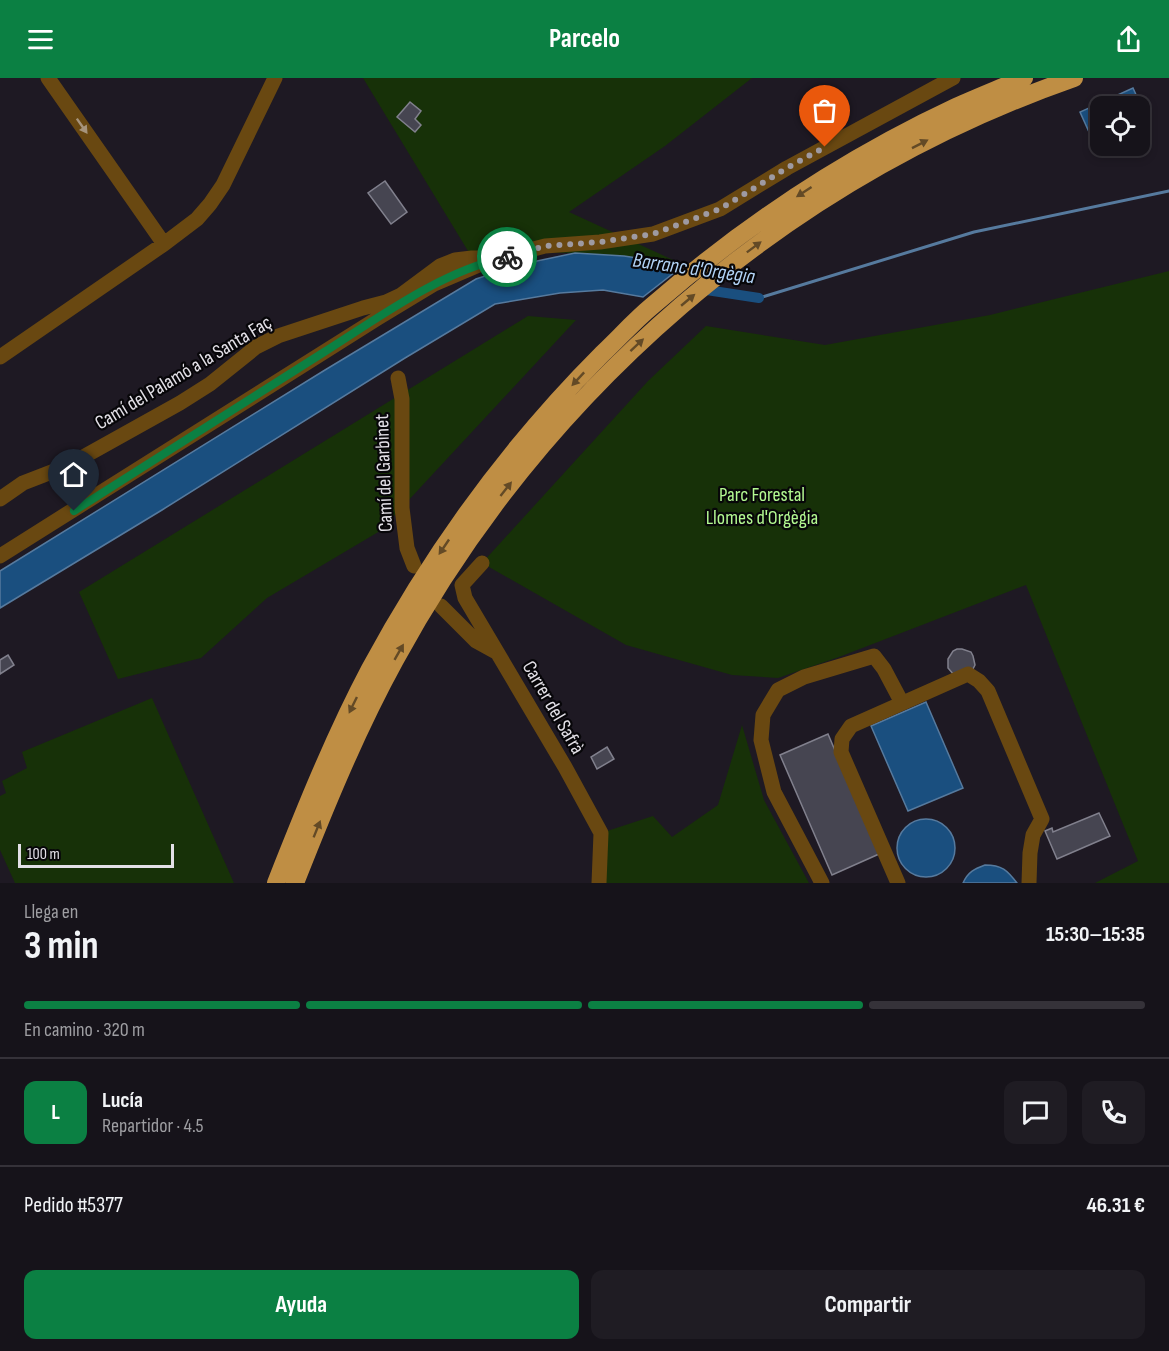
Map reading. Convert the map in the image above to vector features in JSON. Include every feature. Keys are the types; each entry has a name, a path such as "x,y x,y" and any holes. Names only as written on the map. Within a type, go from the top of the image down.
{"highway":[{"path":"276,883 321,772 369,672 397,622 430,568 485,489 539,422 583,374 650,308 691,273 753,226 827,177 921,124 1024,78"},
{"path":"295,883 377,693 457,557 527,462 631,350 708,283 789,221 863,175 987,112 1074,78"}],"street":[{"path":"48,78 164,244"},
{"path":"0,357 197,219 223,185 275,78"},
{"name":"Camí del Palamó a la Santa Faç","path":"0,499 23,483 67,466 180,403 210,384 256,347 278,336 386,302 401,295 440,266 455,260 481,258 488,261 545,246 600,242 653,234 720,209 787,168 953,78"},
{"path":"0,556 434,284 488,261"},
{"name":"Camí del Garbinet","path":"398,378 402,399 402,508 407,548 414,566"},
{"name":"Carrer del Safrà","path":"482,563 462,585 465,598 566,767 601,833 599,883"},
{"path":"441,606 476,641 498,653"},
{"path":"822,883 774,792 761,740 763,715 778,690 804,677 874,656 884,669 902,703"},
{"path":"898,883 841,752 842,739 851,726 968,674 988,691 1042,819 1033,835 1029,883"}],"green space":[{"path":"363,78 752,78 665,146 569,212 684,265 624,256 468,251"},
{"name":"Parc Forestal Llomes d'Orgègia","path":"1169,271 1169,883 1095,883 1138,861 1026,585 778,678 732,675 626,645 482,563 648,381 706,326 825,345 990,315"},
{"path":"528,316 576,320 380,531 267,598 201,658 118,679 79,592"},
{"path":"152,698 234,883 15,883 0,850 0,796 6,793 2,781 27,768 22,752"},
{"path":"742,725 764,800 809,883 599,883 601,833 653,816 672,837 718,805"}],"water":[{"path":"1133,88 1137,96 1115,96"},
{"path":"1090,107 1090,134 1080,112"},
{"path":"575,253 624,256 684,265 643,297 603,290 560,293 495,304 0,608 0,571 325,370 476,279 518,265"},
{"path":"926,702 963,788 908,811 871,726"},
{"path":"926,819 937,821 950,832 955,848 953,859 942,872 926,877 915,875 902,864 897,848 899,837 910,824"},
{"path":"985,865 1004,869 1017,883 963,883 972,871"}],"building":[{"path":"410,102 421,111 415,119 421,125 415,132 397,117"},
{"path":"385,181 407,212 391,224 368,193"},
{"path":"957,649 971,652 975,665 973,669 954,675 948,668 948,659"},
{"path":"8,655 14,665 0,674 0,660"},
{"path":"828,734 879,854 832,875 780,755"},
{"path":"607,747 614,759 597,769 591,757"},
{"path":"1099,813 1110,836 1057,859 1045,831 1052,828 1053,832"}],"waterway":[{"name":"Barranc d'Orgègia","path":"759,298 974,232 1169,191"},
{"name":"Barranc d'Orgègia","path":"700,289 759,298"}],"way so far":[{"path":"507,257 545,246 600,242 653,234 720,209 825,147"}],"route":[{"path":"74,511 434,284 481,263 507,257"}]}
